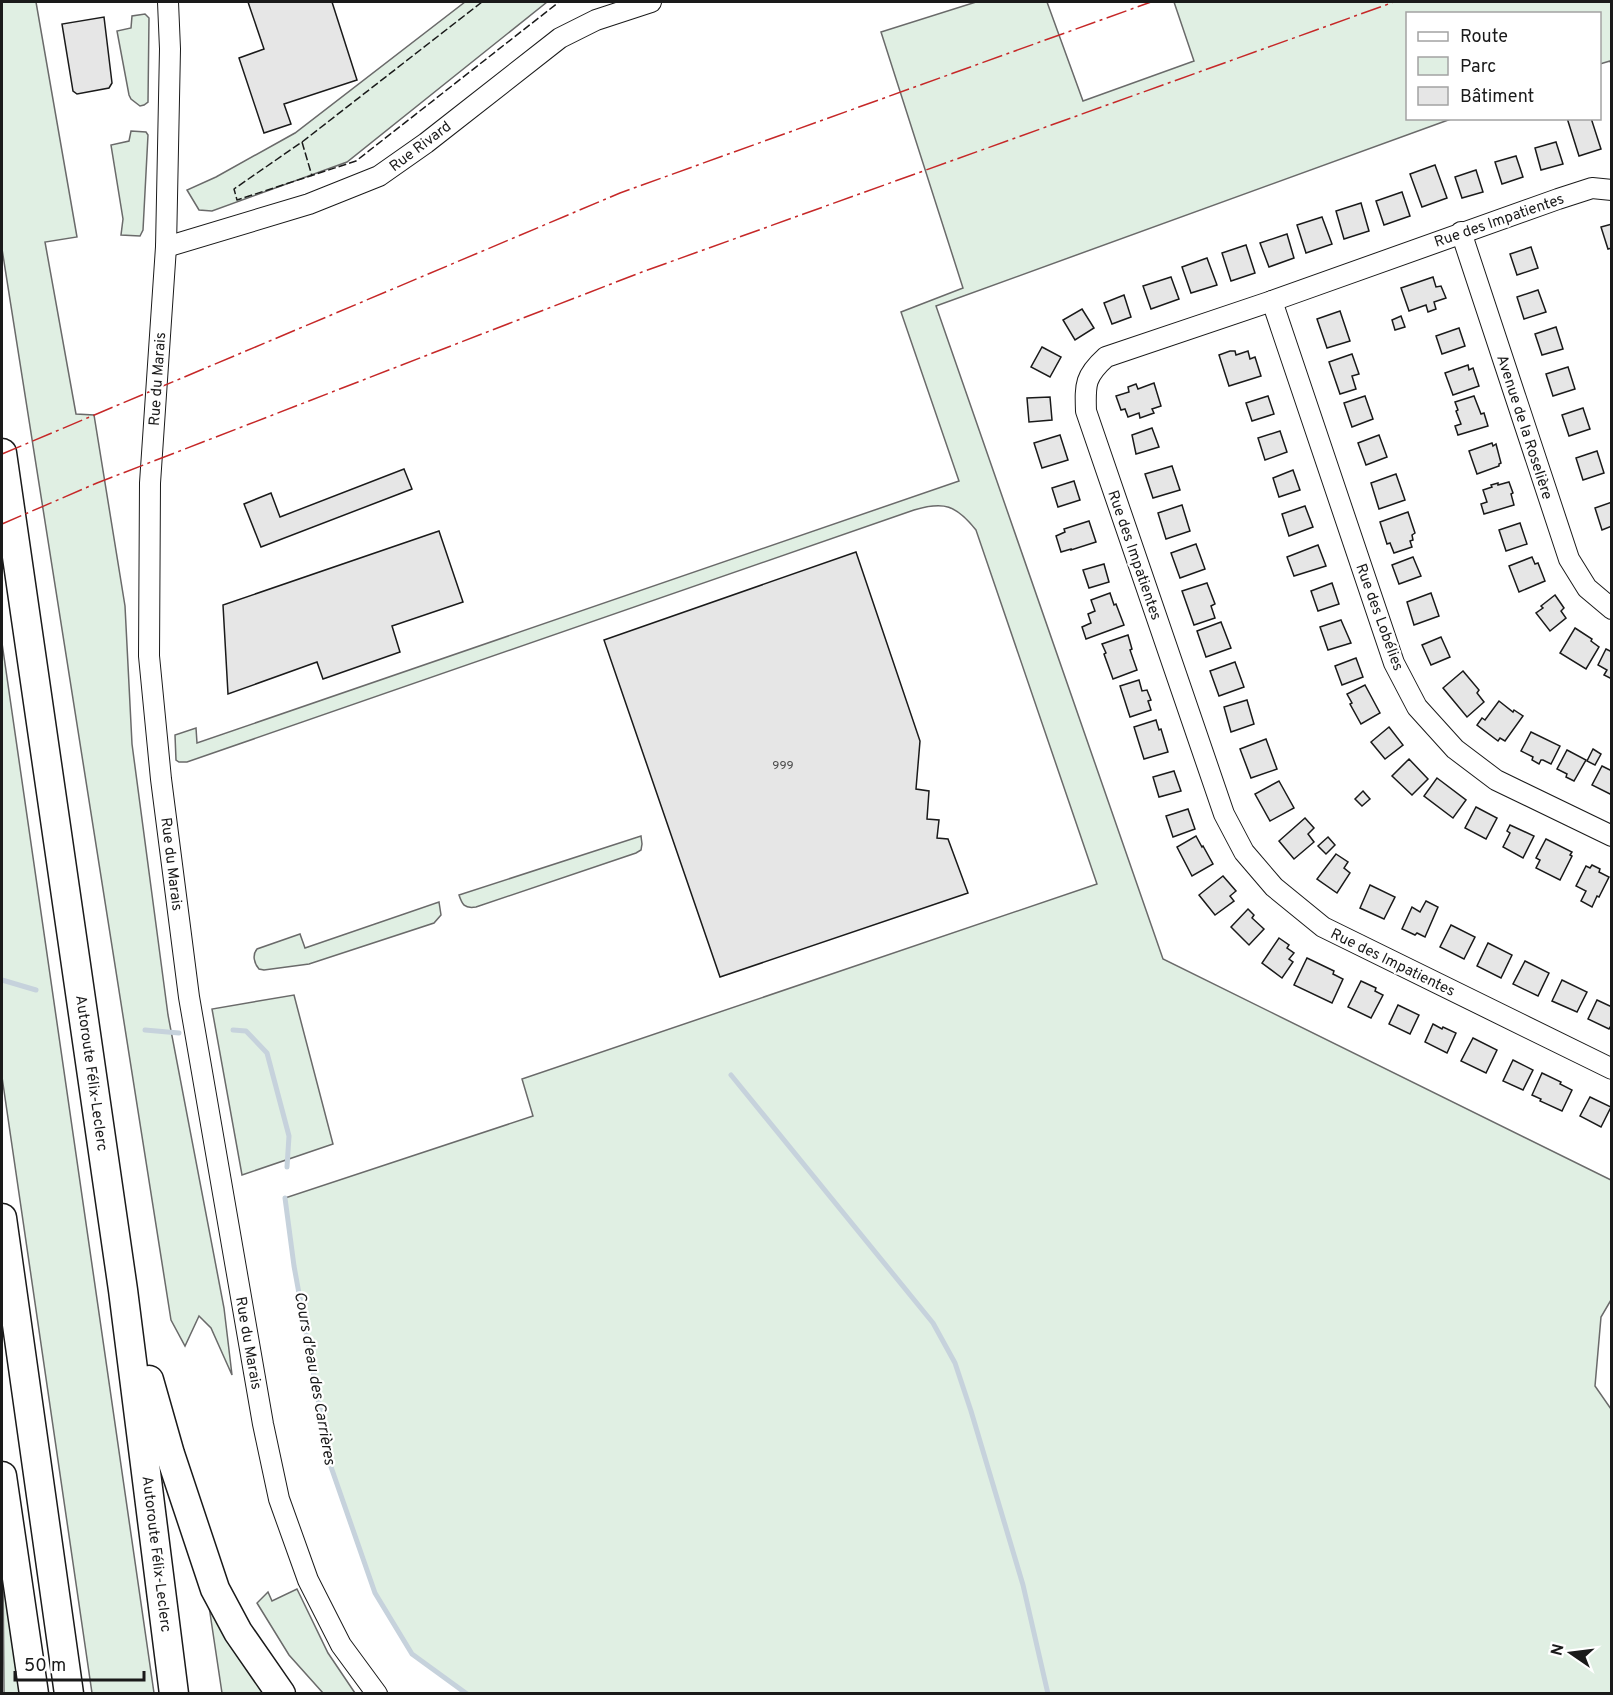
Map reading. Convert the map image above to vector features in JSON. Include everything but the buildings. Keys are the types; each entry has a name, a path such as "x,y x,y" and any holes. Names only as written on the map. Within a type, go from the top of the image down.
{"highway":[{"name":"Autoroute Félix-Leclerc","path":"2,453 123,1290 174,1694"},
{"path":"2,1218 69,1694"},
{"path":"123,1290 170,1454 215,1589 238,1632 281,1694"},
{"path":"2,1476 34,1694"}],"street":[{"name":"Rue du Marais","path":"168,2 170,49 166,247 150,483 149,656 161,779 189,997 261,1412 279,1499 308,1580 341,1645 377,1694"},
{"name":"Rue Rivard","path":"166,247 309,204 379,176 426,143 560,38 596,20 651,2"},
{"name":"Rue des Impatientes","path":"1611,190 1592,188 1106,357 1092,369 1085,388 1086,411 1224,814 1244,852 1274,887 1323,927 1611,1069"},
{"name":"Avenue de la Roselière","path":"1461,232 1569,559 1587,588 1611,609"},
{"name":"Rue des Lobélies","path":"1272,301 1394,663 1417,706 1455,749 1496,780 1611,836"}],"green space":[{"path":"2,2 36,2 77,237 45,242 76,414 94,415 125,606 132,744 168,1015 224,1308 232,1375 211,1328 199,1316 185,1346 171,1320 2,249"},
{"path":"465,2 547,2 347,162 212,211 199,210 187,190 216,177 295,133"},
{"path":"976,2 1047,2 1083,101 1194,61 1174,2 1611,2 1611,64 1610,61 1601,64 1601,12 1406,12 1406,120 1448,120 936,306 1163,959 1611,1180 1611,1300 1601,1317 1595,1386 1611,1409 1611,1693 467,1693 412,1654 375,1593 330,1464 294,1266 285,1198 533,1116 522,1079 1097,884 976,530 956,510 942,506 914,510 187,762 176,760 175,735 196,728 197,743 959,481 901,312 963,288 881,32"},
{"path":"145,14 149,18 148,102 140,106 129,95 117,31 131,28 132,16"},
{"path":"131,131 146,132 148,135 143,230 140,236 121,235 123,219 111,145 129,141"},
{"path":"2,643 154,1693 92,1693 2,1077"},
{"path":"641,836 641,850 636,853 476,907 464,905 461,901 459,895"},
{"path":"439,902 441,915 434,923 309,964 264,970 259,969 255,962 254,956 257,949 300,934 305,948"},
{"path":"294,995 333,1144 242,1175 212,1009"},
{"path":"3,1566 20,1693 4,1693"},
{"path":"297,1589 328,1653 355,1693 323,1693 289,1655 257,1603 268,1592 272,1601"},
{"path":"207,1593 269,1693 222,1693"}],"waterway":[{"name":"Cours d'eau des Carrières","path":"2,980 36,990"},
{"name":"Cours d'eau des Carrières","path":"145,1030 179,1033"},
{"name":"Cours d'eau des Carrières","path":"233,1030 246,1031 267,1053 289,1136 287,1167"},
{"path":"731,1075 933,1323 955,1363 1023,1585 1048,1694"},
{"name":"Cours d'eau des Carrières","path":"285,1198 294,1266 330,1464 375,1593 412,1654 467,1694"}],"fence":[{"path":"482,2 302,142 234,189 237,200 356,161 559,2"},
{"path":"302,142 312,176"}],"power":[{"path":"2,454 620,193 1151,2"},
{"path":"2,524 97,483 642,272 1394,2"}]}
